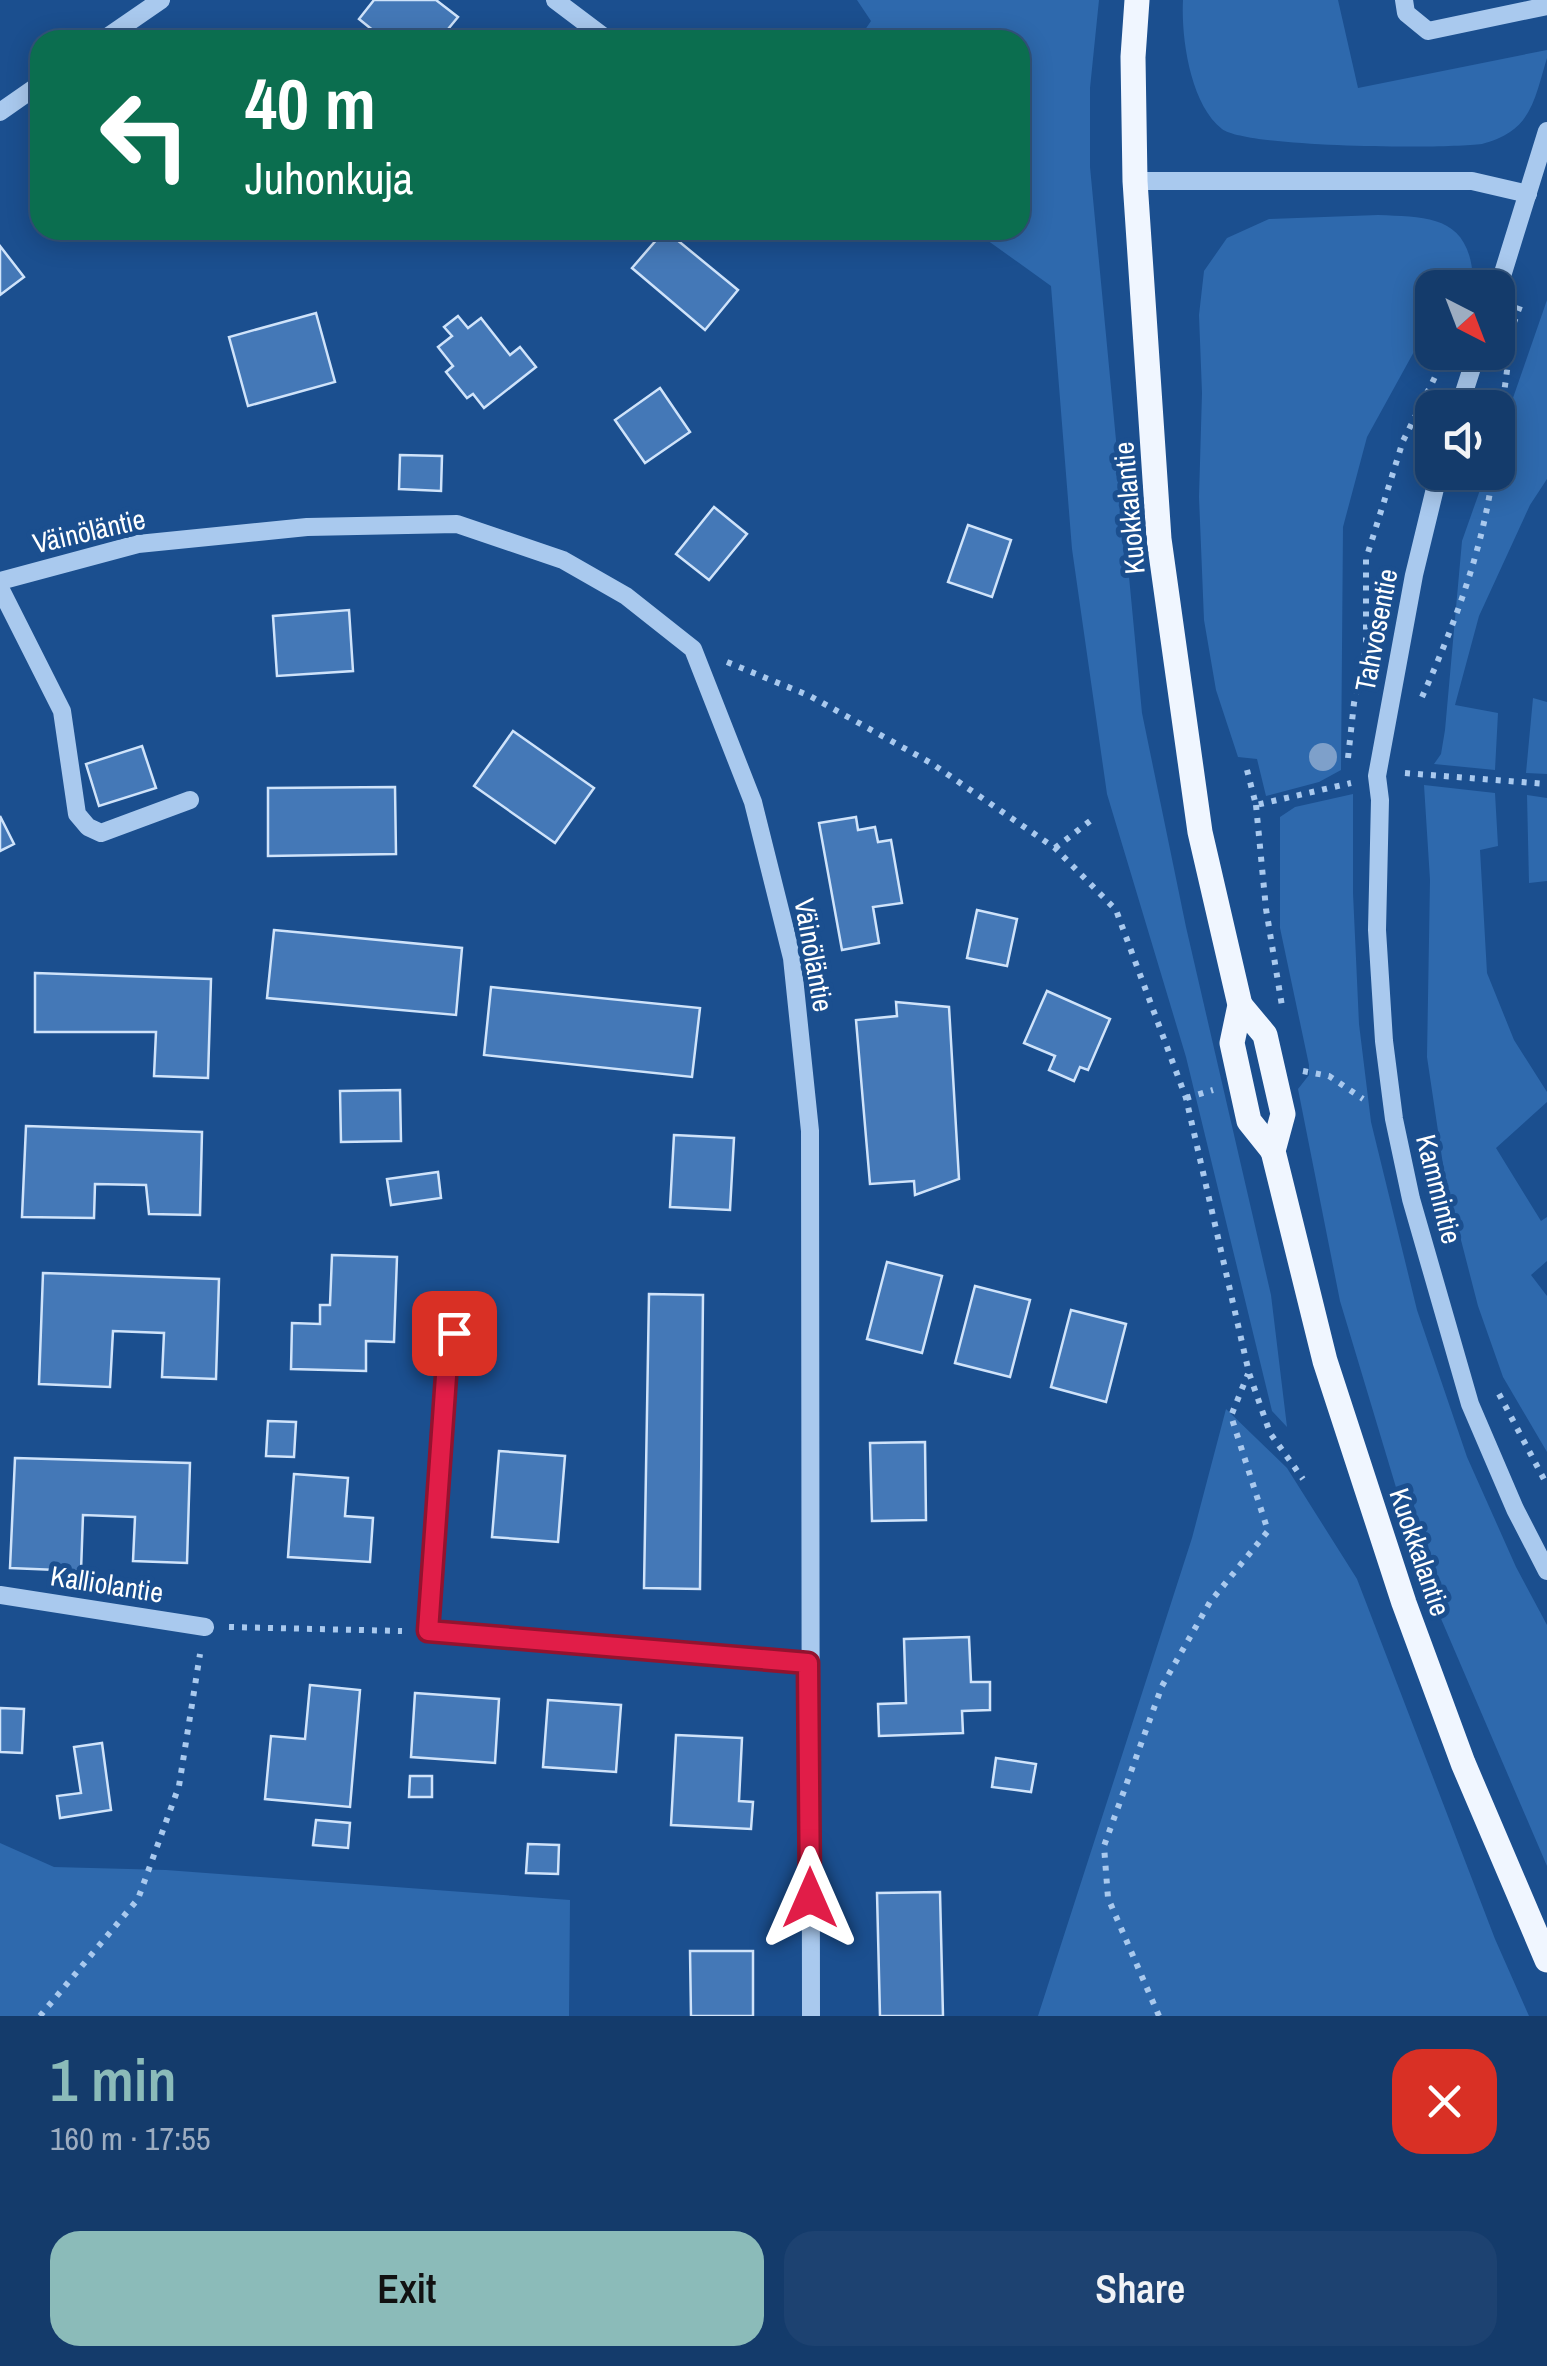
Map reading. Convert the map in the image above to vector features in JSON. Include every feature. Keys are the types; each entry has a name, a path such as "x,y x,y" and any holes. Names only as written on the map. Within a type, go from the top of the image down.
{"main road":[{"name":"Kuokkalantie","path":"1137,0 1133,57 1135,181 1159,538 1200,832 1240,1005 1265,1035 1283,1114 1273,1151 1325,1361 1404,1603 1463,1763 1547,1960"}],"street":[{"path":"118,30 161,0"},
{"path":"555,0 595,30"},
{"path":"1404,0 1406,13 1428,31 1547,6"},
{"path":"0,112 30,91"},
{"path":"1505,270 1536,185 1547,131"},
{"path":"1135,181 1536,185"},
{"name":"Tahvosentie","path":"1380,800 1377,776 1414,574 1435,490"},
{"name":"Väinöläntie","path":"0,585 138,544 308,527 458,524 564,560 626,596 694,649 753,802 794,977 810,1131 811,2016"},
{"path":"0,585 62,711 77,814 88,827 101,833 190,800"},
{"name":"Kammintie","path":"1380,800 1377,930 1384,1041 1407,1183 1470,1404 1515,1509 1547,1571"},
{"path":"461,1304 447,1362 428,1631 808,1663"},
{"name":"Kalliolantie","path":"0,1595 205,1627"}],"path":[{"path":"1515,318 1524,293"},
{"path":"1346,784 1354,703 1366,648 1366,558 1402,441 1439,370"},
{"path":"1420,702 1449,637 1491,490"},
{"path":"694,649 810,696 930,763 1055,848 1116,910 1186,1098 1249,1373 1270,1434 1303,1478"},
{"path":"1247,770 1256,805 1266,909 1286,1022"},
{"path":"1256,805 1406,772 1547,784"},
{"path":"1405,790 1406,772"},
{"path":"1055,848 1094,818"},
{"path":"1300,1070 1330,1076 1370,1105"},
{"path":"1159,2016 1108,1898 1104,1846 1162,1686 1210,1602 1268,1531 1231,1416 1249,1373"},
{"path":"1495,1386 1547,1485"},
{"path":"40,2016 138,1899 180,1786 205,1627 428,1631"}],"shaded area":[{"path":"857,0 1099,0 1090,88 1090,167 1142,713 1186,927 1271,1295 1287,1427 1272,1411 1186,1057 1107,794 1072,549 1051,286 987,240 1030,240 1030,30 865,30 871,21"},
{"path":"1183,0 1338,0 1358,88 1547,50 1547,58 1525,118 1507,134 1485,143 1390,146 1268,140 1222,129 1202,104 1186,50"},
{"path":"1378,215 1429,219 1455,231 1464,242 1472,270 1415,270 1415,350 1367,437 1343,527 1341,770 1319,782 1266,796 1257,759 1238,757 1216,690 1204,620 1199,315 1204,271 1227,238 1269,219"},
{"path":"1547,300 1547,479 1530,505 1479,616 1455,705 1498,713 1495,770 1434,764 1441,754 1445,730 1462,541 1480,490 1515,490 1515,392"},
{"path":"1533,698 1547,702 1547,774 1526,773"},
{"path":"1424,785 1495,793 1498,846 1480,850 1487,973 1514,1040 1547,1092 1547,1102 1496,1148 1541,1221 1547,1217 1547,1261 1531,1275 1547,1296 1547,1452 1503,1377 1478,1306 1445,1178 1427,1057 1430,880"},
{"path":"1353,794 1359,1024 1371,1122 1417,1310 1467,1457 1516,1567 1547,1625 1547,1866 1430,1593 1401,1504 1340,1301 1298,1089 1309,1075 1309,1065 1280,928 1280,817 1295,807"},
{"path":"1527,795 1547,798 1547,881 1529,883"},
{"path":"1226,1409 1287,1468 1357,1579 1495,1939 1529,2016 1038,2016 1192,1538"},
{"path":"0,1843 54,1867 166,1870 570,1900 569,2016 0,2016"}],"building":[{"path":"374,0 436,0 458,17 447,30 373,30 359,19"},
{"path":"656,240 677,240 738,290 705,330 632,268"},
{"path":"0,246 24,277 0,295"},
{"path":"316,313 335,382 248,406 229,337"},
{"path":"458,316 468,328 481,318 510,355 520,347 536,367 484,408 473,394 467,398 446,372 453,366 438,347 452,336 444,327"},
{"path":"660,388 690,432 645,463 615,420"},
{"path":"400,455 442,456 441,491 399,489"},
{"path":"714,507 747,534 709,580 676,554"},
{"path":"968,525 1011,540 992,597 948,582"},
{"path":"349,610 353,671 277,676 273,616"},
{"path":"513,731 594,788 555,843 474,786"},
{"path":"142,746 156,788 99,806 86,764"},
{"path":"395,787 396,854 268,856 268,788"},
{"path":"0,816 14,844 0,851"},
{"path":"856,817 858,830 875,827 878,842 891,840 902,903 873,907 879,943 842,950 819,823"},
{"path":"977,910 1017,919 1007,966 967,958"},
{"path":"274,930 462,948 456,1015 267,998"},
{"path":"35,973 211,979 208,1078 154,1076 156,1032 35,1032"},
{"path":"491,987 700,1008 692,1077 484,1055"},
{"path":"1047,991 1110,1019 1088,1070 1080,1067 1074,1081 1049,1070 1055,1056 1024,1043"},
{"path":"896,1002 949,1007 959,1179 915,1195 914,1181 870,1184 856,1020 897,1016"},
{"path":"400,1090 401,1141 341,1142 340,1091"},
{"path":"26,1126 202,1132 200,1215 149,1214 146,1185 95,1184 94,1218 22,1217"},
{"path":"674,1135 734,1138 730,1210 670,1207"},
{"path":"438,1172 441,1198 391,1205 387,1179"},
{"path":"332,1255 397,1257 394,1342 366,1341 366,1371 291,1369 292,1323 320,1324 320,1305 330,1305"},
{"path":"887,1262 942,1276 922,1353 867,1339"},
{"path":"43,1273 219,1279 216,1379 162,1377 164,1333 113,1331 110,1387 39,1384"},
{"path":"975,1286 1030,1300 1010,1377 955,1363"},
{"path":"649,1294 703,1295 700,1589 644,1588"},
{"path":"1071,1310 1126,1324 1106,1402 1051,1387"},
{"path":"268,1421 296,1422 294,1457 266,1456"},
{"path":"925,1442 926,1520 872,1521 870,1443"},
{"path":"499,1451 565,1456 558,1542 492,1537"},
{"path":"15,1458 190,1463 187,1563 133,1561 135,1517 83,1515 81,1571 10,1568"},
{"path":"294,1474 348,1478 345,1516 373,1518 370,1562 288,1557"},
{"path":"969,1637 971,1682 990,1682 990,1710 962,1711 963,1733 879,1736 878,1704 906,1703 904,1639"},
{"path":"310,1685 360,1690 350,1807 265,1799 271,1736 305,1739"},
{"path":"415,1693 499,1699 495,1763 411,1757"},
{"path":"548,1700 621,1705 616,1772 543,1767"},
{"path":"0,1708 24,1709 22,1753 0,1752"},
{"path":"676,1735 742,1738 739,1801 753,1802 751,1829 671,1825"},
{"path":"102,1743 111,1810 60,1818 57,1796 81,1793 74,1747"},
{"path":"996,1758 1036,1764 1031,1792 992,1787"},
{"path":"410,1776 432,1776 432,1797 409,1797"},
{"path":"316,1820 350,1823 348,1848 313,1845"},
{"path":"528,1844 559,1845 558,1874 526,1873"},
{"path":"940,1892 943,2016 880,2016 877,1893"},
{"path":"690,1951 753,1951 753,2016 691,2016"}],"route":[{"path":"454,1333 447,1362 428,1631 808,1663 810,1898"}]}
